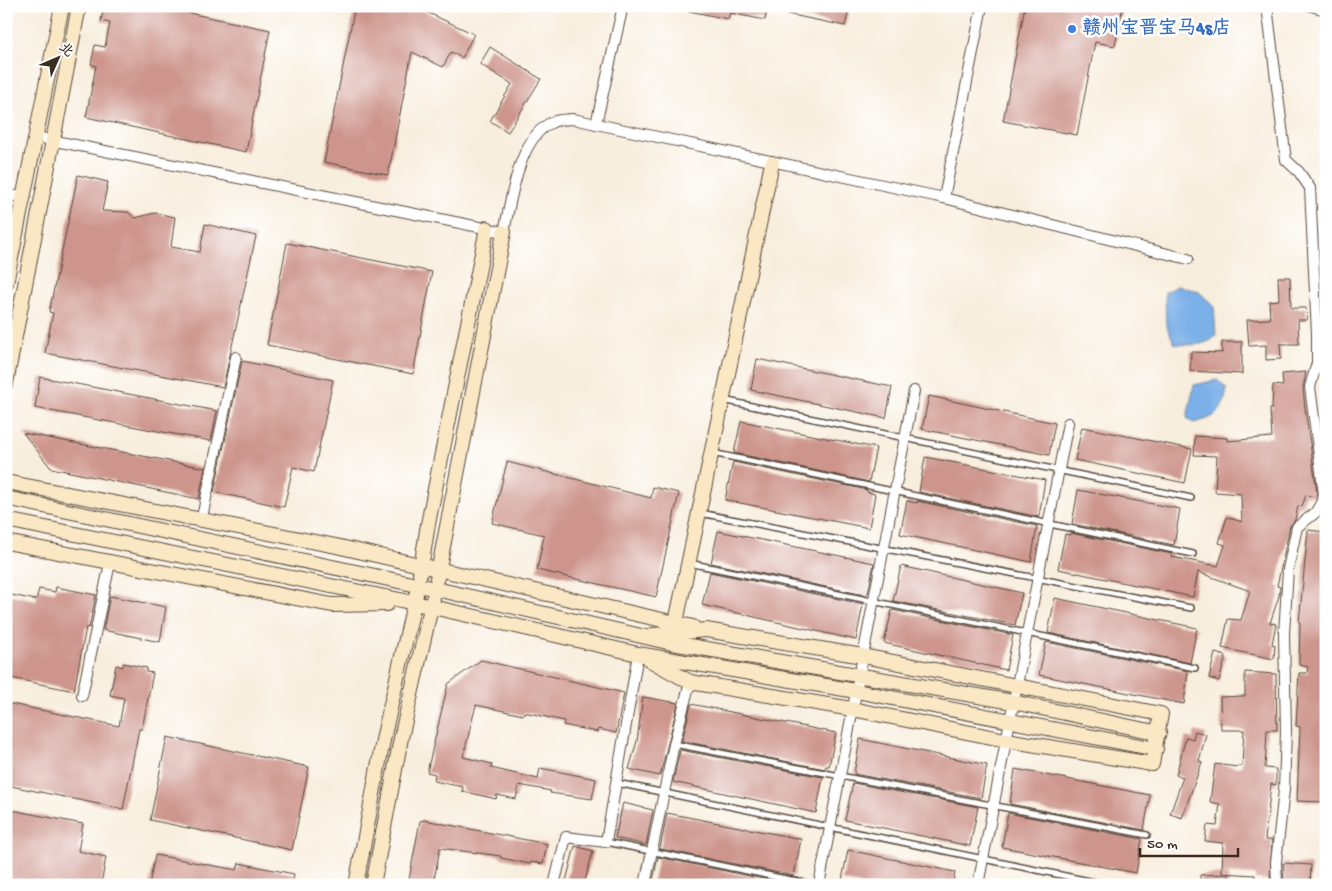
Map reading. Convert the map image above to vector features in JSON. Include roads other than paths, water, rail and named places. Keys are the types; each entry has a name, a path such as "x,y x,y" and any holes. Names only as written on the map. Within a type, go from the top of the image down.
{"street":[{"path":"6,283 62,6"},
{"path":"6,382 79,6"},
{"path":"596,124 623,6"},
{"path":"944,198 982,6"},
{"path":"1267,6 1286,160 1299,172 1310,188 1317,363 1310,387 1324,494 1322,503 1315,512 1297,527 1288,569 1284,634 1285,780 1276,862 1277,885"},
{"path":"1311,6 1326,10"},
{"path":"374,885 401,738 436,589 504,232 522,159 532,138 543,127 554,121 573,120 596,124 772,163 944,198 1188,260"},
{"path":"36,137 504,232"},
{"path":"674,633 772,163"},
{"path":"6,194 24,198"},
{"path":"356,885 384,735 415,603 487,228"},
{"path":"201,522 236,357"},
{"path":"817,885 830,827 914,391"},
{"path":"978,885 1068,423"},
{"path":"6,482 201,522 336,546 439,570 674,633 859,674 1014,702 1158,732"},
{"path":"6,498 418,585 642,636 706,630 863,656 1161,714 1156,749 1152,764 1006,740 852,709 690,682 638,654"},
{"path":"6,520 415,603 638,654 856,691 1156,749"},
{"path":"6,542 332,605 415,603"},
{"path":"82,696 110,563"},
{"path":"554,885 566,837 606,842 638,654"},
{"path":"645,885 674,744 690,682"}],"lane":[{"path":"722,400 1190,498"},
{"path":"712,453 1192,554"},
{"path":"699,513 1191,608"},
{"path":"689,563 1194,668"},
{"path":"674,744 1147,835"},
{"path":"617,782 1109,885"},
{"path":"606,842 817,885"}],"water":[{"path":"1177,286 1198,291 1214,306 1216,336 1212,340 1202,344 1175,344 1166,325 1165,292"},
{"path":"1217,380 1227,389 1221,409 1207,419 1193,423 1187,418 1194,385"}],"place":[{"name":"赣州宝晋宝马4s店","path":"1072,29"}]}
